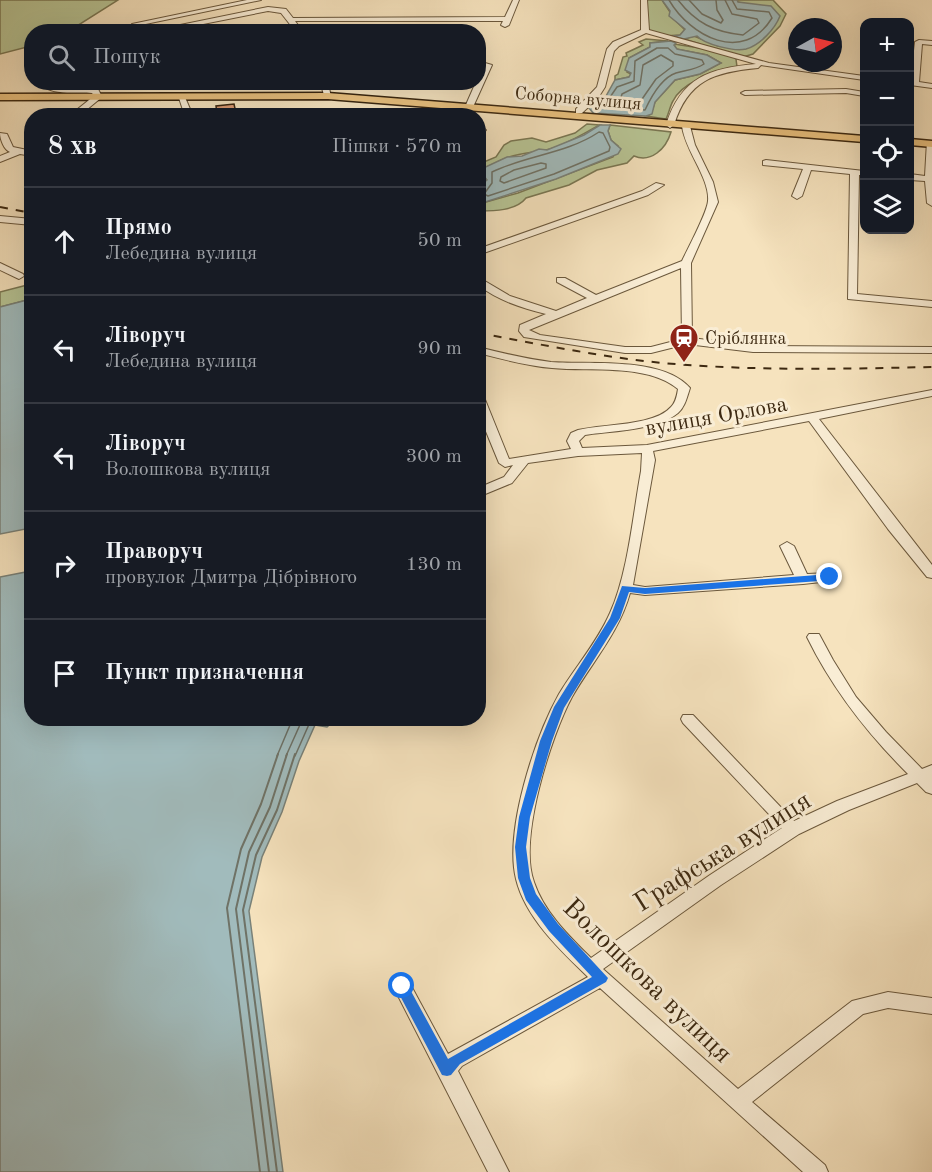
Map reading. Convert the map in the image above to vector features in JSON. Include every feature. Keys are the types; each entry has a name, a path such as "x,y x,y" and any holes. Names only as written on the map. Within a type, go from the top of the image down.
{"main road":[{"name":"Соборна вулиця","path":"0,97 328,96 485,108"},
{"name":"Соборна вулиця","path":"486,108 581,114 652,123 860,139"},
{"path":"914,142 931,144"}],"street":[{"path":"136,24 189,10 258,0"},
{"path":"277,0 298,24"},
{"path":"296,19 506,22 516,0"},
{"path":"644,0 645,31"},
{"path":"190,24 268,9 283,11 295,24"},
{"path":"581,114 601,87 610,51 616,44 645,31 769,65 860,78"},
{"path":"914,72 919,42 932,43"},
{"path":"670,124 677,100 686,89 699,80 741,68 769,65"},
{"path":"846,91 852,77"},
{"path":"914,84 932,86"},
{"path":"61,90 90,90 98,97 84,108"},
{"path":"326,90 328,96"},
{"path":"469,107 476,90"},
{"path":"745,93 846,91 860,93"},
{"path":"181,97 186,108"},
{"path":"686,126 687,139 713,191 713,202 686,263 687,341"},
{"path":"2,136 8,148 20,151"},
{"path":"931,144 929,179 932,203"},
{"path":"0,159 24,150"},
{"path":"766,163 860,172 852,297 932,304"},
{"path":"797,195 808,167"},
{"path":"914,178 929,179"},
{"path":"486,249 645,193 659,185"},
{"path":"0,219 24,221"},
{"path":"686,263 524,327 524,331 528,335 539,338 625,350 651,350 687,341 753,349 932,350"},
{"path":"0,266 19,276"},
{"path":"561,280 594,298"},
{"path":"486,286 510,302 556,314"},
{"path":"486,352 552,365 604,365 669,376 679,381 684,388 682,400 673,412 644,422 591,430 575,436 573,441 578,452"},
{"name":"вулиця Орлова","path":"486,417 505,463 578,452 647,449 932,393"},
{"path":"812,417 892,526 932,574"},
{"name":"Волошкова вулиця","path":"647,449 649,460 625,588 615,618 559,707 546,741 525,817 520,847 524,878 530,896 553,928 596,973 737,1102 818,1172"},
{"path":"486,490 508,480 524,460"},
{"path":"787,546 803,580"},
{"path":"625,588 645,591 830,577"},
{"name":"Графська вулиця","path":"814,637 828,668 854,707 879,736 928,778"},
{"path":"688,719 793,830"},
{"name":"Графська вулиця","path":"447,1070 455,1060 596,973 712,882 793,830 857,800 928,778"},
{"path":"402,986 500,1172"},
{"path":"737,1102 858,1007 888,1000 932,1006"}],"green space":[{"path":"0,0 118,0 80,24 24,24 24,48 0,54"},
{"path":"647,0 662,0 685,30 680,35 664,36 646,31"},
{"path":"737,0 773,0 786,14 780,26 753,54 736,59 737,67 702,78 678,93 666,119 646,116 651,114 655,102 675,80 700,74 721,63 707,55 676,49 674,44 699,48 700,44 684,39 694,36 718,46 745,49 760,41 748,5"},
{"path":"646,39 668,41 650,43 650,47 629,58 627,72 631,74 629,77 615,80 623,57 627,56 626,53 643,45 639,42"},
{"path":"587,124 600,125 557,147 519,154 486,167 486,161 496,157 504,145 511,141 532,138 546,142 575,133"},
{"path":"610,125 671,132 666,144 652,156 640,158 634,156 627,163 597,170 569,185 526,198 516,206 486,211 486,202 518,193 613,157 618,146 611,140 608,131"},
{"path":"24,286 24,301 0,307 0,292"}],"water":[{"path":"662,0 737,0 771,6 780,16 762,40 741,50 712,44 697,36 684,39 673,36 680,35 685,29 669,16 670,11"},
{"path":"671,41 676,43 674,45 677,49 707,55 721,63 700,74 675,80 655,102 652,114 646,116 593,113 589,108 606,96 615,80 629,77 631,73 625,70 629,58 650,47 650,43"},
{"path":"600,125 610,125 608,131 611,140 621,149 618,154 556,179 486,202 486,167 507,157 522,156 539,149 547,150 584,135"},
{"path":"24,301 24,529 0,534 0,307"},
{"path":"24,572 24,726 315,726 299,761 282,812 262,857 249,911 283,1172 0,1172 0,577"}],"building":[{"path":"234,104 235,108 216,108 216,106"}],"railway":[{"path":"0,207 24,212"},
{"path":"486,334 570,350 696,366 797,369 932,367"}],"place":[{"name":"Сріблянка","path":"684,364"}],"route":[{"path":"402,986 447,1070 455,1060 602,978 553,928 530,896 524,878 520,847 525,817 546,741 559,707 615,618 625,588 645,591 830,577"}]}
